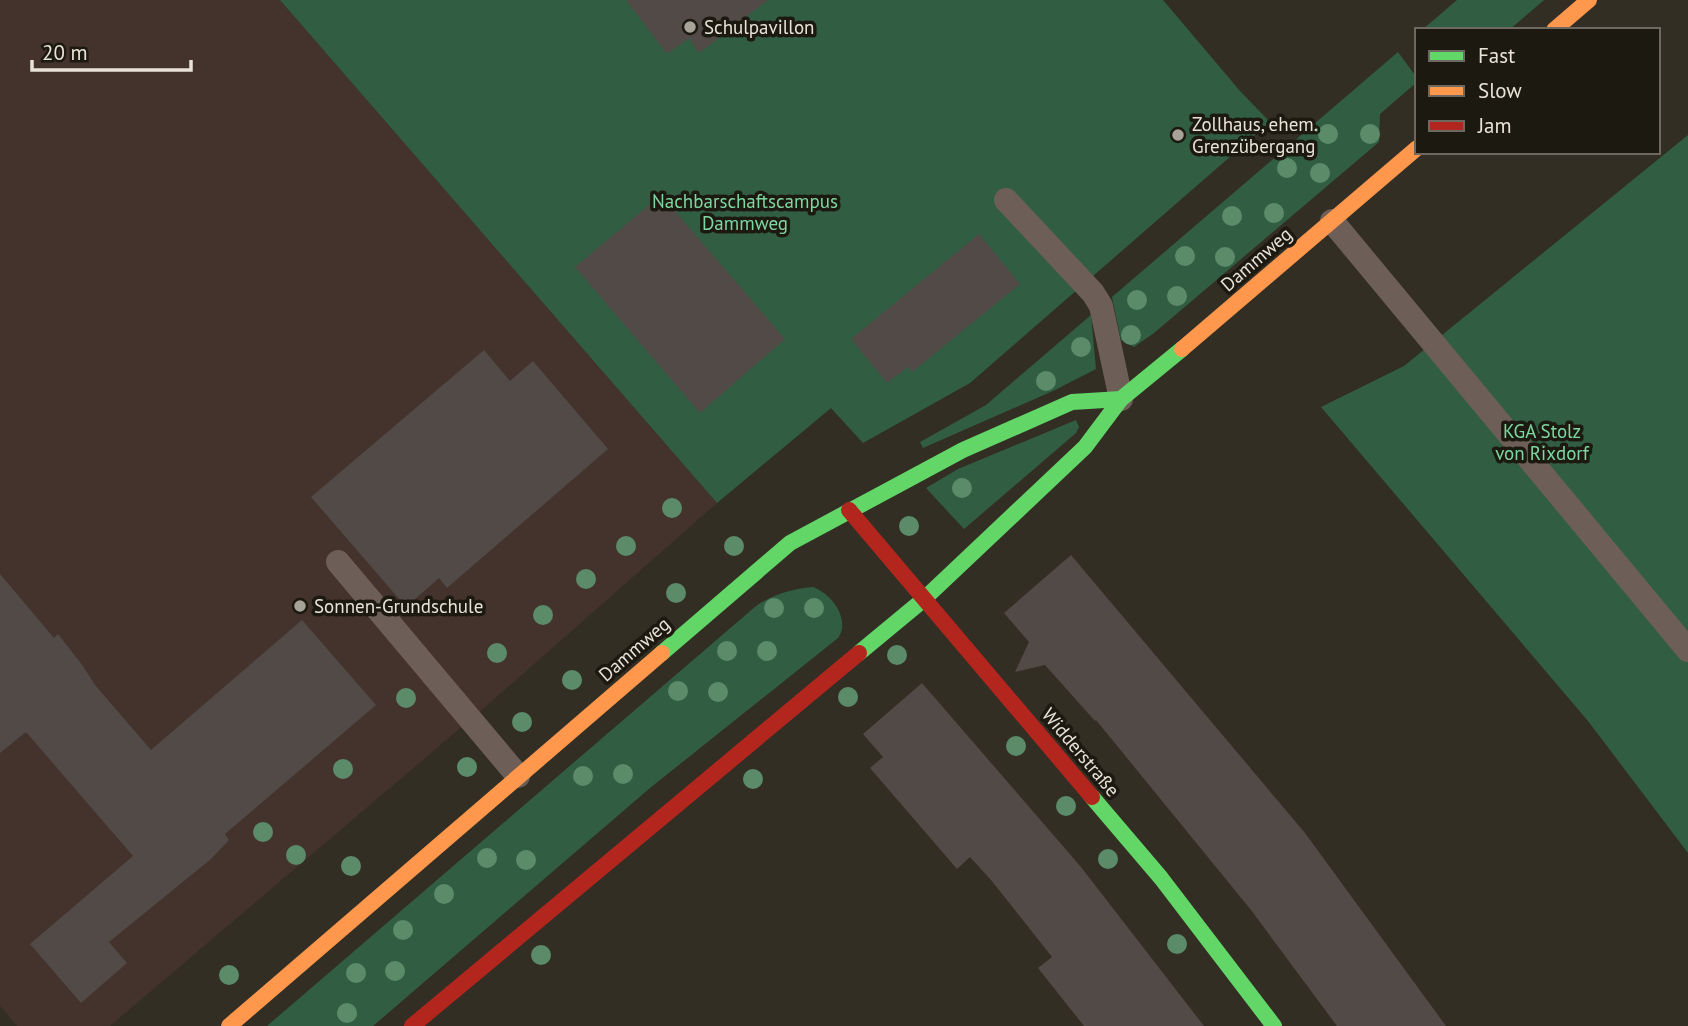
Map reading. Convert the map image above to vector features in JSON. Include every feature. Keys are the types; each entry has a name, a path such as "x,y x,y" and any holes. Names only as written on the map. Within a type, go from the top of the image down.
{"street":[{"path":"1556,28 1589,0"},
{"name":"Dammweg","path":"412,1026 923,600 1085,447 1121,399 1415,150"},
{"name":"Dammweg","path":"229,1026 790,543 963,450 1072,402 1121,399"},
{"name":"Widderstraße","path":"849,510 1161,878 1274,1026"}],"lane":[{"path":"1006,200 1093,293 1101,306 1121,399"},
{"path":"1332,221 1688,650"},
{"path":"338,562 518,776"}],"shaded area":[{"name":"Sonnen-Grundschule","path":"0,0 280,0 717,503 484,708 110,1026 17,1026 0,1006"}],"green space":[{"name":"Nachbarschaftscampus Dammweg","path":"280,0 1163,0 1240,91 1270,122 970,383 863,443 831,408 717,503"},
{"path":"1457,0 1544,0 1511,28 1424,28"},
{"path":"1398,52 1415,75 1415,84 1380,114 1379,142 1134,347 1121,340 1112,297"},
{"name":"KGA Stolz von Rixdorf","path":"1688,135 1688,853 1588,721 1321,407 1404,366"},
{"path":"1091,315 1096,369 923,448 920,442 986,405"},
{"path":"1076,420 1079,427 1076,433 964,529 926,488 958,469"},
{"path":"813,587 833,601 841,616 838,638 650,788 373,1026 267,1026 756,606 783,593"}],"building":[{"name":"Schulpavillon","path":"626,0 768,0 699,53 689,38 667,54"},
{"path":"661,195 785,339 700,413 575,267"},
{"path":"979,234 1020,284 912,372 908,367 887,383 851,339"},
{"path":"484,350 510,381 533,361 608,449 447,588 439,578 406,607 311,497"},
{"path":"1071,555 1305,833 1446,1026 1337,1026 1251,910 1096,720 1045,665 1015,672 1029,642 1004,613"},
{"path":"0,574 54,638 58,634 95,685 151,750 302,620 376,705 225,834 229,840 211,859 109,942 127,963 81,1003 30,944 133,856 26,732 0,753"},
{"path":"922,683 1081,867 1204,1026 1084,1026 1038,968 1052,957 991,880 970,857 957,869 870,768 883,757 863,734"}],"traffic: fast":[{"path":"859,653 923,600 1085,447 1121,399 1182,349"},
{"path":"662,653 790,543 963,450 1072,402 1121,399"},
{"path":"1092,797 1161,878 1274,1026"}],"traffic: slow":[{"path":"1556,28 1589,0"},
{"path":"1182,349 1415,150"},
{"path":"229,1026 662,653"}],"traffic: jam":[{"path":"849,510 1092,797"},
{"path":"412,1026 859,653"}],"place":[{"name":"Schulpavillon","path":"690,27"},
{"name":"Zollhaus, ehem. Grenzübergang","path":"1178,135"},
{"name":"Sonnen-Grundschule","path":"300,606"}]}
